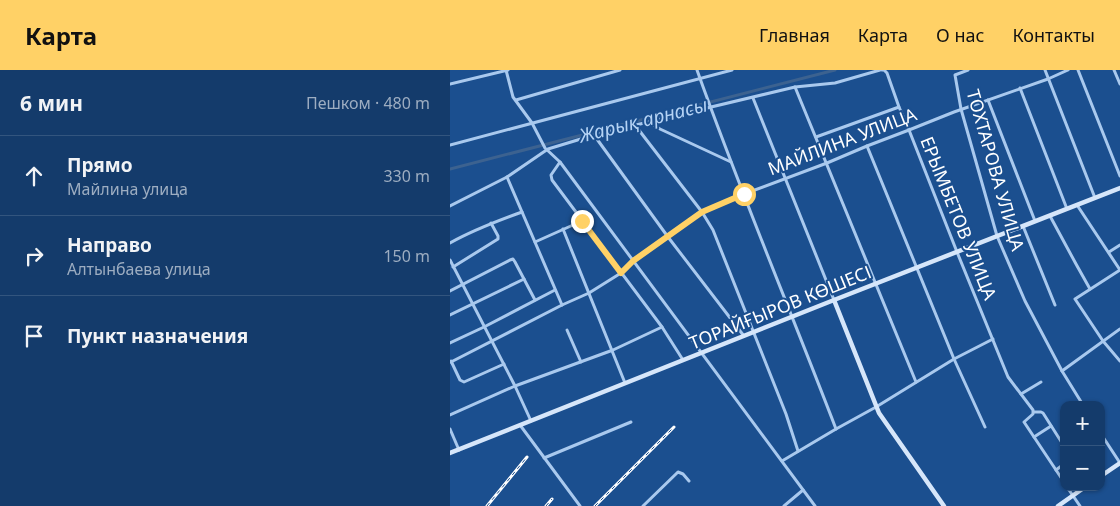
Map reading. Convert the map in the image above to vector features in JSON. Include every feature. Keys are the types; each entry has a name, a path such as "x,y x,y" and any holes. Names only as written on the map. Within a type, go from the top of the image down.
{"street":[{"path":"450,84 507,70 513,96 532,123 542,142 560,162 815,506"},
{"path":"516,100 620,70"},
{"path":"697,70 731,162 836,429"},
{"path":"450,145 700,81 732,70"},
{"path":"450,206 507,177 547,148 710,106 795,87 835,83 882,70"},
{"name":"ЕРЫМБЕТОВ УЛИЦА","path":"882,70 887,73 1008,377 1034,412 1041,412 1051,426"},
{"name":"ТОХТАРОВА УЛИЦА","path":"968,70 955,75 961,109 997,236 1025,301 1062,371 1081,401"},
{"path":"1045,70 1095,198"},
{"name":"МАЙЛИНА УЛИЦА","path":"450,361 589,293 621,273 633,261 702,212 961,109 1068,70"},
{"path":"1078,70 1120,176"},
{"path":"1114,70 1120,84"},
{"path":"795,87 916,382"},
{"path":"1020,88 1067,209"},
{"path":"752,98 876,407 944,506"},
{"path":"988,100 1035,221"},
{"path":"816,136 899,107"},
{"path":"648,122 731,162"},
{"path":"635,125 702,212 713,230 786,414 798,451"},
{"path":"594,136 744,336"},
{"path":"866,146 954,359 985,427"},
{"path":"560,162 551,175 552,180 662,327 684,360"},
{"path":"507,177 562,305"},
{"name":"ТОРАЙҒЫРОВ КӨШЕСІ","path":"450,453 1120,188"},
{"path":"1077,205 1120,270 1075,299 1120,361"},
{"path":"450,243 491,223 522,212"},
{"path":"1050,216 1090,289"},
{"path":"535,242 582,221"},
{"path":"453,267 498,240 498,236 491,223"},
{"path":"1022,226 1055,305"},
{"path":"563,229 625,383"},
{"path":"1109,252 1120,245"},
{"path":"450,260 516,386 531,420"},
{"path":"450,291 513,260 535,300"},
{"path":"450,315 524,280"},
{"path":"450,343 555,290"},
{"path":"450,415 516,386 613,350 662,327"},
{"path":"1062,371 1120,329"},
{"path":"567,330 581,362"},
{"path":"782,461 993,338"},
{"path":"450,361 462,382 504,364"},
{"path":"1021,394 1041,382"},
{"path":"1034,412 1024,422 1060,476"},
{"path":"544,458 631,422"},
{"path":"520,425 580,506"},
{"path":"1034,437 1051,426 1060,440"},
{"path":"450,429 458,450"},
{"path":"1105,440 1120,464 1105,473"},
{"path":"1056,470 1060,467"},
{"path":"643,506 678,472 683,474 689,481"},
{"path":"784,506 803,490"},
{"path":"1070,491 1080,506"},
{"path":"1058,506 1080,491"}],"waterway":[{"name":"Жарық арнасы","path":"450,169 835,70"}],"railway":[{"path":"595,506 674,427"},
{"path":"487,506 527,457"},
{"path":"546,506 552,499"}],"route":[{"path":"582,221 621,273 633,261 702,212 744,194"}]}
